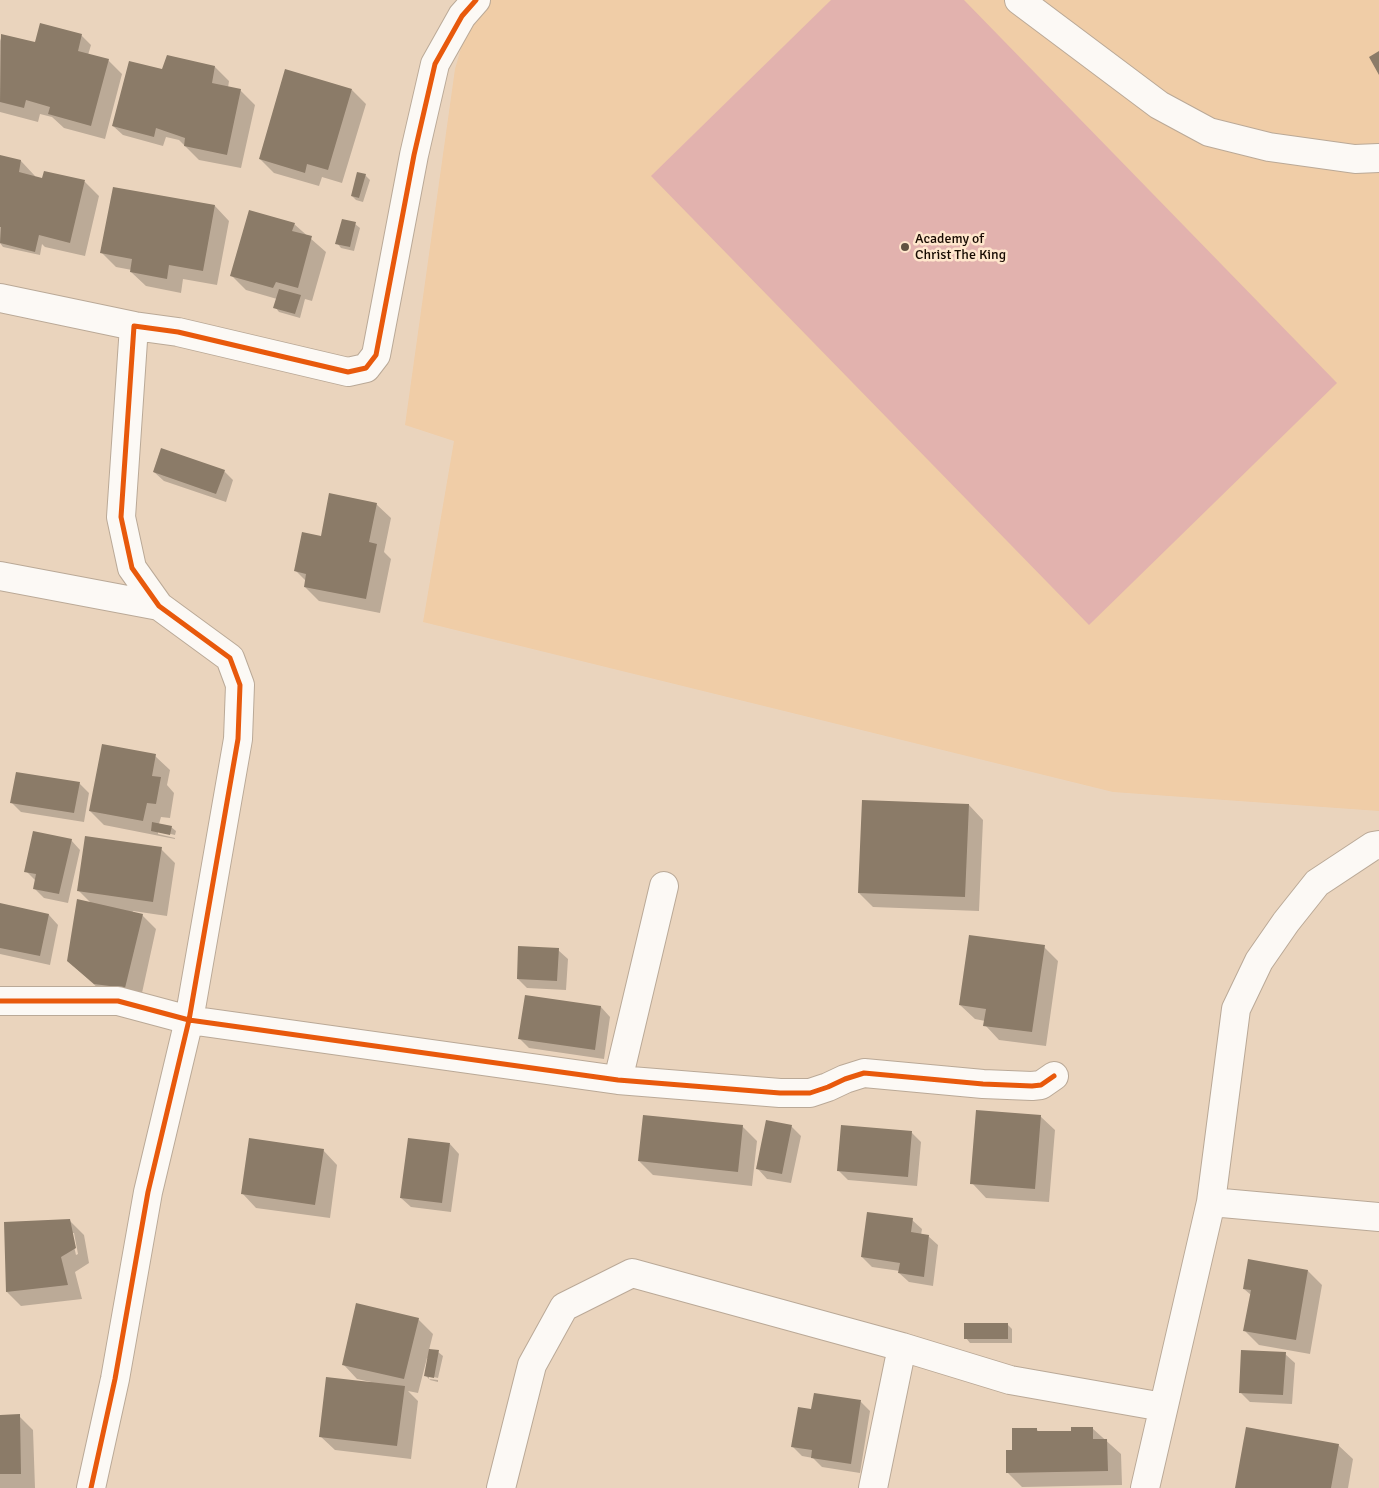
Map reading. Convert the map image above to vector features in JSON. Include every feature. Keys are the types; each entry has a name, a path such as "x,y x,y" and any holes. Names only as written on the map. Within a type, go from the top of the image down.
{"street":[{"path":"0,298 134,326 178,332 348,372 366,368 376,356 414,155 435,64 462,16 476,0"},
{"path":"1019,0 1159,105 1209,132 1269,148 1356,158 1379,158"},
{"path":"91,1488 115,1379 148,1192 189,1020 238,739 240,685 230,658 159,606 132,568 121,517 134,326"},
{"path":"0,576 159,606"},
{"path":"1145,1488 1211,1202 1236,1009 1259,961 1286,922 1317,883 1372,846 1379,845"},
{"path":"618,1080 664,886"},
{"path":"0,1001 118,1001 189,1020 618,1080 788,1093 810,1093 828,1088 845,1079 864,1074 1032,1086 1041,1085 1054,1076"},
{"path":"1211,1202 1379,1217"},
{"path":"501,1488 532,1365 564,1307 632,1273 902,1347 1010,1380 1163,1408"},
{"path":"872,1488 902,1347"}],"shaded area":[{"name":"Academy of Christ The King","path":"475,0 1379,0 1379,811 1113,792 423,622 454,441 405,425 455,69"},
{"path":"831,0 964,0 1337,383 1089,625 651,176"}],"building":[{"path":"40,23 82,34 78,51 109,59 91,126 48,114 50,107 26,100 24,108 0,102 1,34 35,42"},
{"path":"1379,51 1379,75 1369,57"},
{"path":"167,55 215,66 212,83 241,89 227,155 184,146 185,138 156,128 154,137 112,126 129,61 162,69"},
{"path":"285,69 352,89 328,170 307,164 305,173 259,159"},
{"path":"0,155 21,160 19,172 42,178 44,171 85,180 70,243 39,235 35,252 0,243"},
{"path":"357,172 366,174 359,198 351,196"},
{"path":"113,187 215,205 203,271 169,265 167,279 130,272 132,259 100,253"},
{"path":"249,210 295,223 292,231 312,236 298,288 276,282 273,288 230,276"},
{"path":"342,219 356,222 350,247 335,244"},
{"path":"279,289 301,295 295,314 273,308"},
{"path":"161,448 225,470 216,494 153,472"},
{"path":"329,493 377,503 369,542 377,544 366,599 304,587 306,574 294,571 302,532 321,536"},
{"path":"102,744 156,754 152,776 161,777 156,804 147,803 143,821 89,811"},
{"path":"16,772 80,782 74,813 10,803"},
{"path":"862,800 969,804 965,897 858,893"},
{"path":"152,822 172,826 170,835 151,831"},
{"path":"33,831 72,839 59,894 33,889 36,874 24,872"},
{"path":"85,836 162,847 153,902 77,891"},
{"path":"77,899 143,914 125,988 94,984 67,961"},
{"path":"0,903 49,914 40,956 0,948"},
{"path":"969,935 1045,945 1032,1032 983,1026 986,1009 959,1005"},
{"path":"518,946 559,948 557,981 517,979"},
{"path":"525,995 601,1006 595,1050 518,1039"},
{"path":"976,1110 1041,1115 1035,1189 970,1184"},
{"path":"643,1115 743,1125 738,1172 638,1161"},
{"path":"766,1120 792,1125 782,1174 756,1169"},
{"path":"841,1125 912,1131 908,1177 837,1171"},
{"path":"249,1138 324,1149 315,1205 241,1194"},
{"path":"408,1138 450,1143 442,1203 400,1198"},
{"path":"867,1212 913,1218 911,1232 929,1235 924,1277 898,1273 900,1263 861,1257"},
{"path":"70,1219 76,1248 61,1257 68,1285 6,1292 4,1222"},
{"path":"1248,1259 1308,1270 1296,1340 1243,1331 1251,1290 1243,1289"},
{"path":"356,1303 419,1318 404,1379 342,1365"},
{"path":"964,1323 1008,1323 1008,1339 964,1339"},
{"path":"429,1349 439,1350 434,1378 424,1376"},
{"path":"1241,1350 1286,1352 1283,1395 1239,1393"},
{"path":"326,1377 405,1386 397,1446 319,1437"},
{"path":"814,1393 861,1400 851,1464 811,1458 812,1450 791,1447 798,1407 811,1409"},
{"path":"20,1414 21,1474 0,1474 0,1415"},
{"path":"1071,1427 1093,1427 1093,1439 1107,1439 1108,1471 1006,1473 1006,1450 1012,1450 1012,1428 1037,1428 1037,1431 1071,1431"},
{"path":"1246,1427 1339,1444 1331,1488 1235,1488"}],"cycle path":[{"path":"91,1488 115,1379 148,1192 189,1020 238,739 240,685 230,658 159,606 132,568 121,517 134,326 178,332 348,372 366,368 376,355 414,155 435,64 462,16 476,0"},
{"path":"0,1001 118,1001 189,1020 618,1080 780,1093 810,1093 864,1073 983,1084 1032,1086 1041,1085 1054,1076"}],"place":[{"name":"Academy of Christ The King","path":"905,247"}]}
